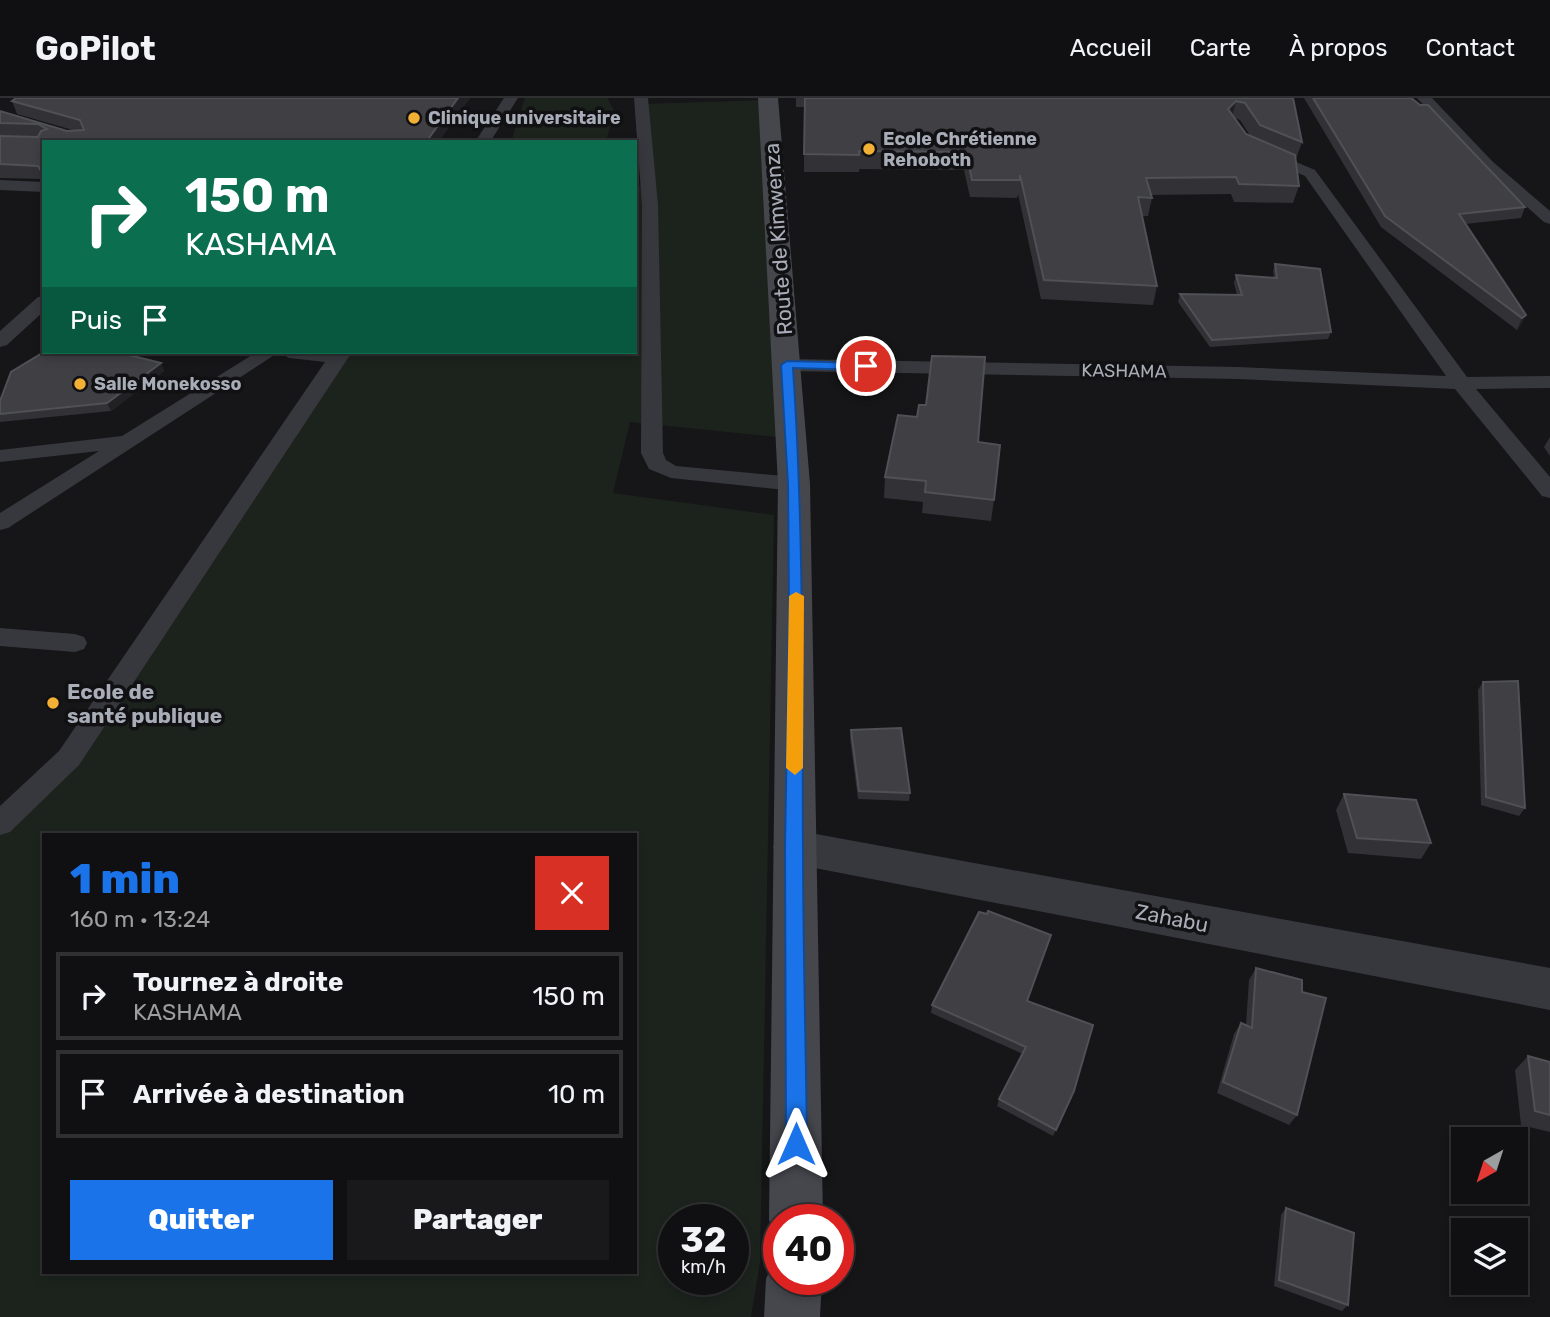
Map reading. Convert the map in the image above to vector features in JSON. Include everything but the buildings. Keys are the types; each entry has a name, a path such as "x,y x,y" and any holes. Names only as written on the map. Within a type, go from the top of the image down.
{"street":[{"name":"Route de Kimwenza","path":"768,98 794,484 796,1204"},
{"name":"Zahabu","path":"794,847 1550,989"},
{"path":"792,1317 793,1295"}],"lane":[{"path":"483,140 511,98"},
{"path":"641,98 650,205 652,453 657,464 671,472 794,484"},
{"path":"1424,98 1449,121 1488,165 1550,219"},
{"path":"1248,147 1310,173 1461,383 1550,491"},
{"path":"0,185 42,189"},
{"path":"0,341 42,303"},
{"path":"0,523 267,354"},
{"path":"0,824 69,758 340,355"},
{"name":"KASHAMA","path":"787,365 1237,373 1461,383"},
{"path":"1461,383 1550,382"},
{"path":"0,456 128,441"},
{"path":"0,637 75,643"}],"shaded area":[{"path":"525,98 607,98 614,111 607,140 512,140"},
{"path":"768,100 777,437 630,422 613,493 774,515 760,1262 751,1317 0,1317 0,824 69,758 341,354 637,354 637,186 647,185 642,104"}],"slow traffic":[{"path":"795,768 796,596"}],"place":[{"name":"Clinique universitaire","path":"414,118"},
{"name":"Ecole Chrétienne Rehoboth","path":"869,149"},
{"name":"Salle Monekosso","path":"80,384"},
{"name":"Ecole de santé publique","path":"53,703"}],"route":[{"path":"796,1144 796,604 794,484 787,365 866,366"}]}
